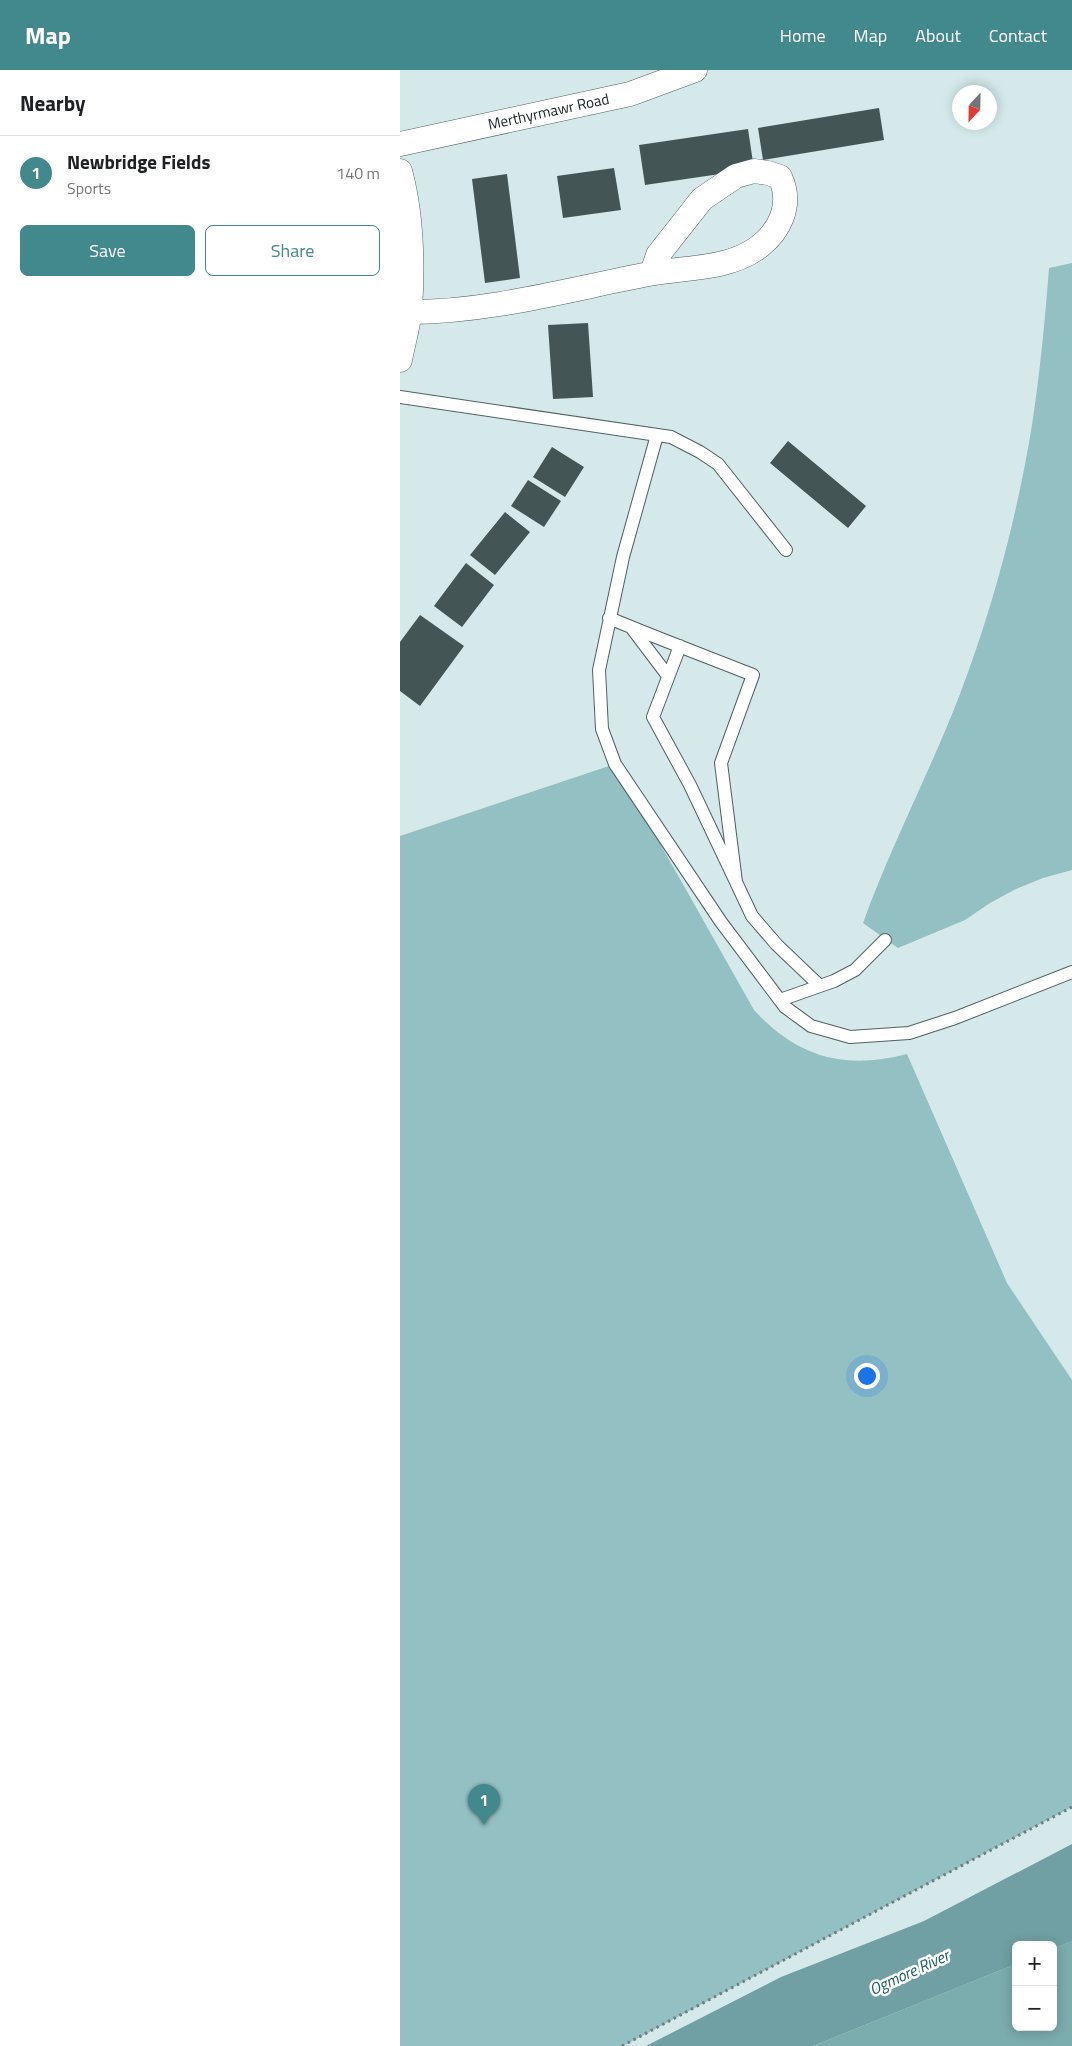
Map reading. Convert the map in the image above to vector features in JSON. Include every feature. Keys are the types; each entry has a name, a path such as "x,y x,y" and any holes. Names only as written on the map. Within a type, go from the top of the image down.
{"street":[{"name":"Merthyrmawr Road","path":"400,144 630,94 695,70"},
{"path":"400,171 406,191 412,250 410,312 400,360"},
{"path":"410,312 439,312 502,303 652,273 732,261 754,250 770,238 780,224 784,209 785,188 780,177 754,171 736,176 702,199 658,255 652,273"}],"lane":[{"path":"400,397 671,437 718,464 786,550"},
{"path":"657,435 622,557 599,670 602,729 615,764 721,922 785,1008 811,1026 850,1037 909,1033 955,1018 1072,972"},
{"path":"609,618 753,674 721,763 736,882"},
{"path":"630,627 668,676"},
{"path":"680,646 653,717 690,786 752,916 777,945 820,986"},
{"path":"780,1000 820,986 856,970 885,940"}],"path":[{"path":"622,2046 1072,1807"}],"shaded area":[{"path":"1072,263 1072,870 1043,878 1016,889 990,903 965,920 898,948 863,923 960,694 983,628 1003,561 1026,459 1040,366 1049,268"},
{"path":"615,764 754,1010 788,1039 805,1049 824,1056 843,1060 863,1061 907,1054 1007,1283 1072,1380 1072,1807 623,2046 400,2046 400,836"},
{"path":"1072,1941 1072,2046 813,2046 1012,1966 1012,2031 1057,2031 1057,1947"}],"water":[{"name":"Ogmore River","path":"1072,1844 1072,1941 1057,1947 1057,1941 1012,1941 1012,1966 813,2046 646,2046 781,1977 924,1921"}],"building":[{"path":"879,108 884,140 763,160 758,128"},
{"path":"748,129 754,169 645,185 639,145"},
{"path":"614,168 621,210 563,218 557,176"},
{"path":"507,174 520,278 485,283 472,179"},
{"path":"588,323 593,397 553,399 548,325"},
{"path":"788,441 866,506 848,528 770,463"},
{"path":"552,447 584,467 565,497 533,477"},
{"path":"528,480 561,501 544,527 511,506"},
{"path":"505,512 530,532 495,575 470,555"},
{"path":"466,563 494,585 462,627 434,606"},
{"path":"420,615 464,646 420,706 400,691 400,642"}],"place":[{"name":"Newbridge Fields","path":"484,1825"}]}
